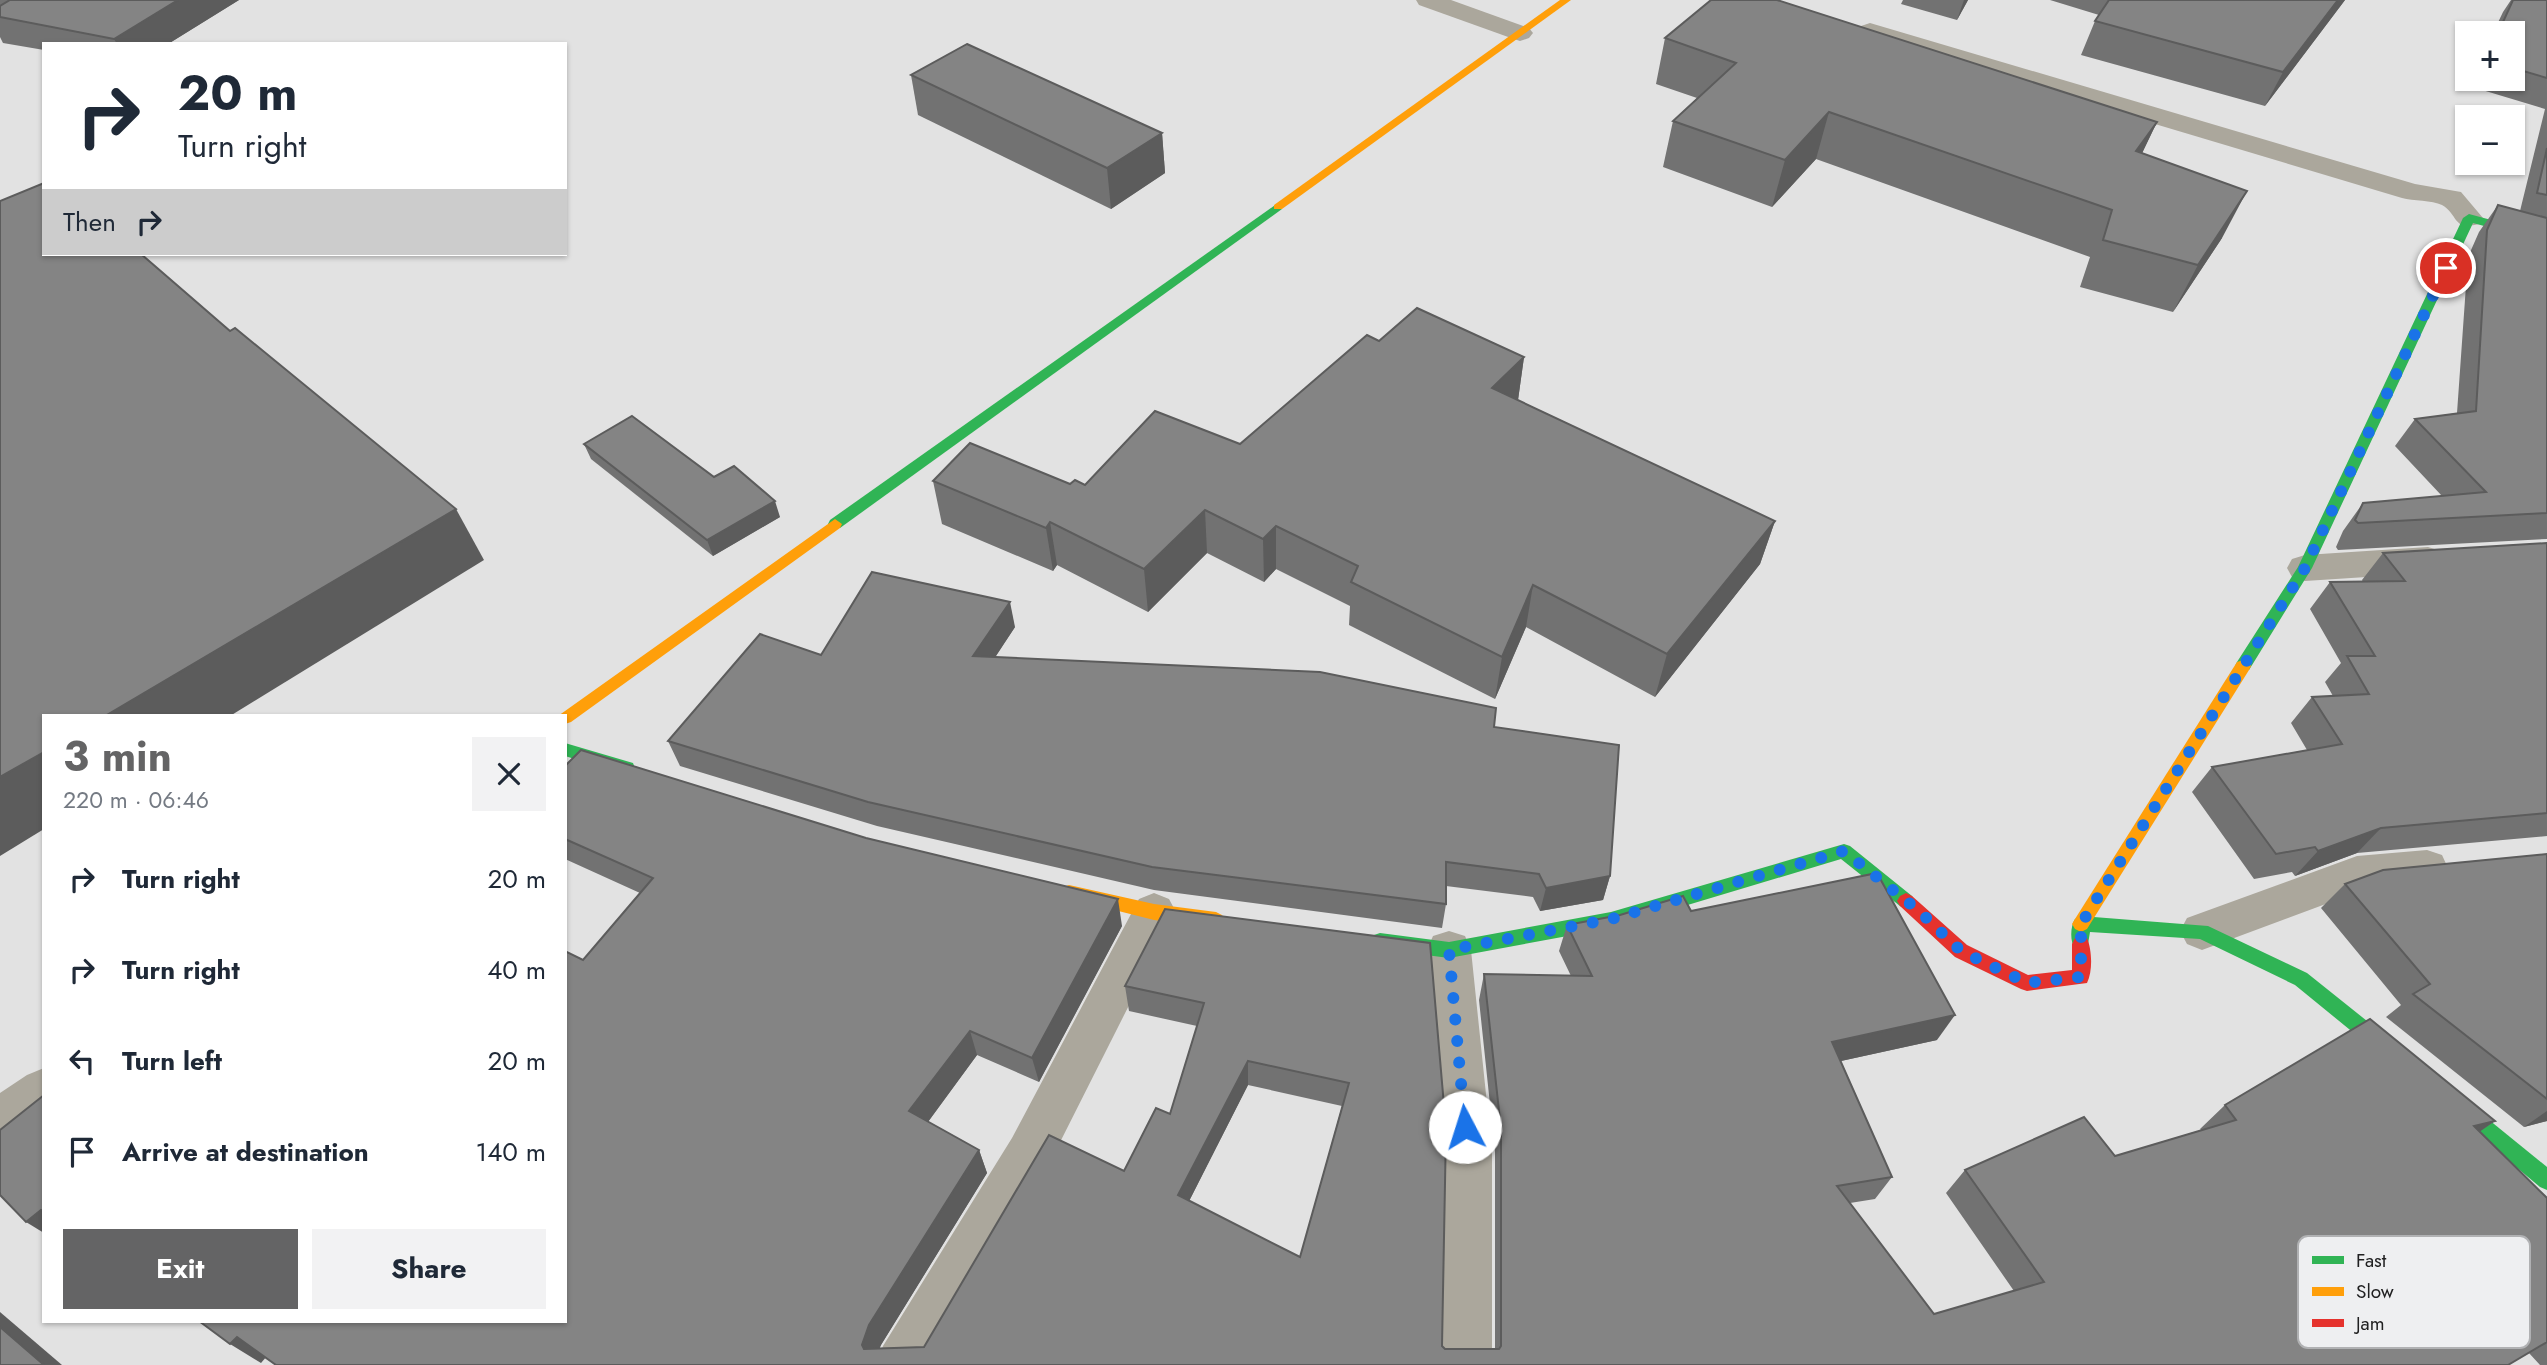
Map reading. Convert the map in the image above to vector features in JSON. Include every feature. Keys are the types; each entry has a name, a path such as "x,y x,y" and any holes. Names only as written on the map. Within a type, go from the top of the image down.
{"street":[{"path":"1427,0 1520,33"},
{"path":"567,717 1566,0"},
{"path":"1844,23 2412,192 2451,198 2469,218 2547,239"},
{"path":"1369,940 1449,950 1611,919 1844,851 1919,911 1961,951 2027,983 2081,977 2081,924 2305,568 2469,218"},
{"path":"2305,568 2464,557"},
{"path":"567,750 643,774"},
{"path":"2202,931 2357,874 2466,864"},
{"path":"1048,887 1154,912 1235,922"},
{"path":"902,1365 1028,1154 1154,912"},
{"path":"2081,924 2202,931 2301,979 2547,1180"},
{"path":"1449,950 1468,1152 1466,1365"},
{"path":"0,1122 42,1091"}],"building":[{"path":"10,0 178,0 114,39 0,17 0,6"},
{"path":"1711,0 1777,0 2157,122 2136,151 2247,191 2198,265 2103,240 2112,210 1829,112 1785,160 1673,121 1736,63 1665,38"},
{"path":"2109,0 2338,0 2283,72 2095,21"},
{"path":"2513,0 2547,0 2547,78 2525,72 2525,21 2503,21"},
{"path":"967,44 1162,133 1107,168 911,75"},
{"path":"2547,148 2547,195 2537,193"},
{"path":"42,184 42,256 143,256 230,331 235,328 456,509 108,714 42,714 42,753 0,777 0,201"},
{"path":"2498,205 2547,218 2547,513 2358,523 2355,520 2363,503 2486,492 2415,419 2476,411 2487,230"},
{"path":"1417,308 1524,357 1492,388 1775,521 1667,654 1533,585 1502,657 1351,582 1358,566 1276,526 1263,539 1205,510 1144,569 1050,522 1046,528 933,481 970,443 1070,484 1075,480 1085,485 1155,411 1240,444 1367,335 1379,341"},
{"path":"632,416 714,477 734,466 775,501 707,540 584,444"},
{"path":"2547,543 2547,813 2381,828 2318,851 2315,847 2276,854 2212,767 2342,744 2312,697 2369,694 2347,656 2375,656 2330,582 2405,581 2383,553"},
{"path":"872,572 1010,602 973,656 1320,672 1496,708 1494,727 1619,745 1610,876 1546,888 1539,874 1446,862 1446,904 1152,867 868,802 668,741 760,634 821,655"},
{"path":"581,750 866,838 1118,899 1032,1058 970,1031 909,1111 979,1150 869,1325 862,1345 864,1349 924,1347 1049,1135 1124,1171 1156,1108 1170,1114 1204,1003 1125,986 1165,909 1430,943 1446,1129 1442,1346 1445,1349 1499,1349 1501,1129 1484,974 1592,976 1567,925 1620,915 1683,896 1691,911 1877,873 1955,1015 1832,1042 1892,1177 1837,1186 1934,1314 2044,1282 1965,1170 2084,1117 2115,1156 2236,1120 2225,1105 2370,1019 2495,1121 2474,1126 2547,1198 2547,1342 2508,1365 276,1365 237,1337 230,1344 202,1323 567,1323 567,952 583,960 653,878 567,840 567,764","holes":["1248,1061 1349,1083 1300,1257 1178,1195"]},
{"path":"2547,854 2547,1099 2413,994 2430,984 2345,884 2383,870"},
{"path":"42,1097 42,1211 26,1222 0,1195 0,1130"},
{"path":"0,1327 44,1365 0,1365"}],"traffic: fast":[{"path":"835,524 1278,207"},
{"path":"2243,666 2305,568 2469,218 2547,239"},
{"path":"567,750 627,768"},
{"path":"1380,941 1449,950 1611,920 1844,851 1906,901"},
{"path":"2081,944 2081,924 2202,931 2301,979 2400,1059"},
{"path":"2444,1095 2547,1180"}],"traffic: slow":[{"path":"1278,207 1566,0"},
{"path":"567,717 835,524"},
{"path":"2081,924 2243,666"},
{"path":"1069,892 1154,912 1216,920"}],"traffic: jam":[{"path":"1906,901 1961,951 2027,983 2081,977 2081,944"}],"route":[{"path":"1465,1127 1449,950 1611,919 1844,851 1919,911 1961,951 2027,983 2081,977 2081,924 2305,568 2446,268"}]}
